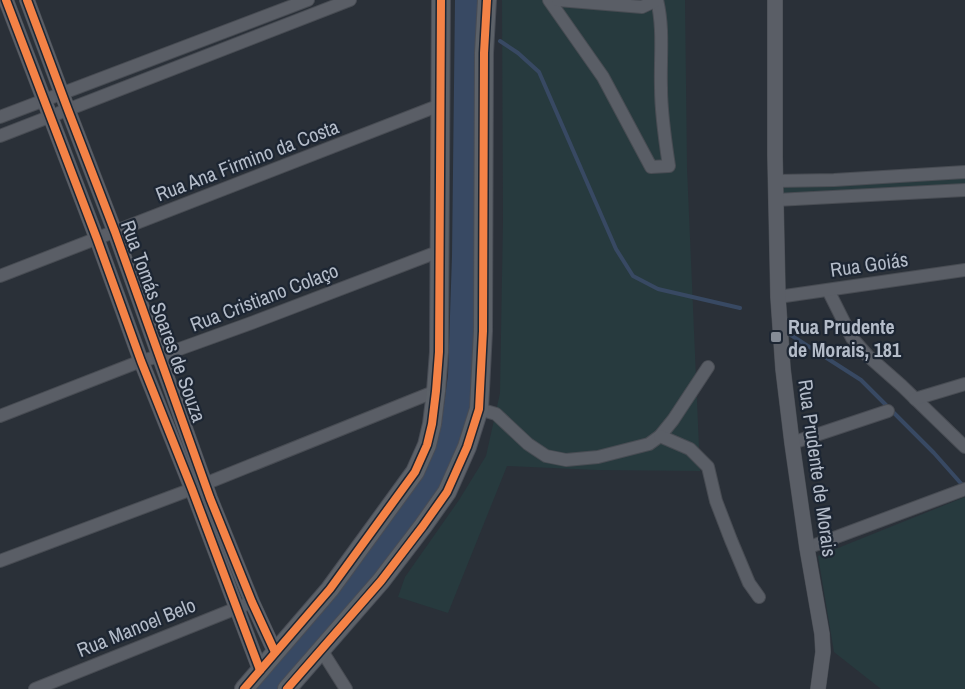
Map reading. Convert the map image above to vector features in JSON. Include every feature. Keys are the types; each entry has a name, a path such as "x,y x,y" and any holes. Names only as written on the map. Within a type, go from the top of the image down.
{"main road":[{"path":"244,689 330,590 415,472 427,445 432,424 439,352 441,0"},
{"path":"287,689 381,581 447,492 467,447 479,409 483,331 484,53 487,0"}],"street":[{"name":"Rua Tomás Soares de Souza","path":"6,0 141,361 199,486 210,498 275,652"},
{"name":"Rua Tomás Soares de Souza","path":"27,0 115,232 159,356 236,609 260,670"},
{"path":"0,117 308,0"},
{"path":"0,136 350,0"},
{"path":"549,0 603,78 651,167 669,166 661,99 661,17 657,0 642,7 558,0"},
{"name":"Rua Prudente de Morais","path":"775,0 778,297 783,369 792,443 822,634 823,652 818,689"},
{"name":"Rua Ana Firmino da Costa","path":"0,276 440,105"},
{"path":"776,182 965,172"},
{"path":"776,200 965,190"},
{"name":"Rua Cristiano Colaço","path":"0,416 141,361 440,251"},
{"name":"Rua Goiás","path":"778,297 965,270"},
{"path":"828,290 852,338 868,356 965,447"},
{"path":"479,409 496,414 528,444 546,456 566,459 598,457 649,444 660,436 708,367"},
{"path":"915,399 965,384"},
{"path":"0,561 199,486 436,391"},
{"path":"792,443 888,411"},
{"path":"660,436 690,449 708,467 716,501 727,530 749,583 759,597"},
{"path":"807,548 965,489"},
{"name":"Rua Manoel Belo","path":"35,689 252,602"},
{"path":"322,651 346,689"}],"green space":[{"path":"502,0 685,0 687,168 700,471 507,466 448,613 398,597 405,577 459,500 486,456 500,393 503,220"},
{"path":"965,176 965,185 781,197 781,185"},
{"path":"965,497 965,689 881,689 834,652 818,556"}],"water":[{"path":"455,0 482,0 472,414 449,475 401,546 279,689 252,689 425,462 442,420 448,375 452,256"}],"waterway":[{"path":"500,41 518,53 539,72 616,249 633,276 658,289 740,308"},
{"path":"786,332 861,380 934,453 965,488"}],"cycle path":[{"path":"6,0 260,670"},
{"path":"27,0 115,232 210,498 275,652"},
{"path":"244,689 330,589 415,472 427,445 432,424 439,352 441,0"},
{"path":"287,689 381,581 447,492 467,447 479,409 483,331 484,53 487,0"}],"place":[{"name":"Rua Prudente de Morais, 181","path":"776,337"}]}
